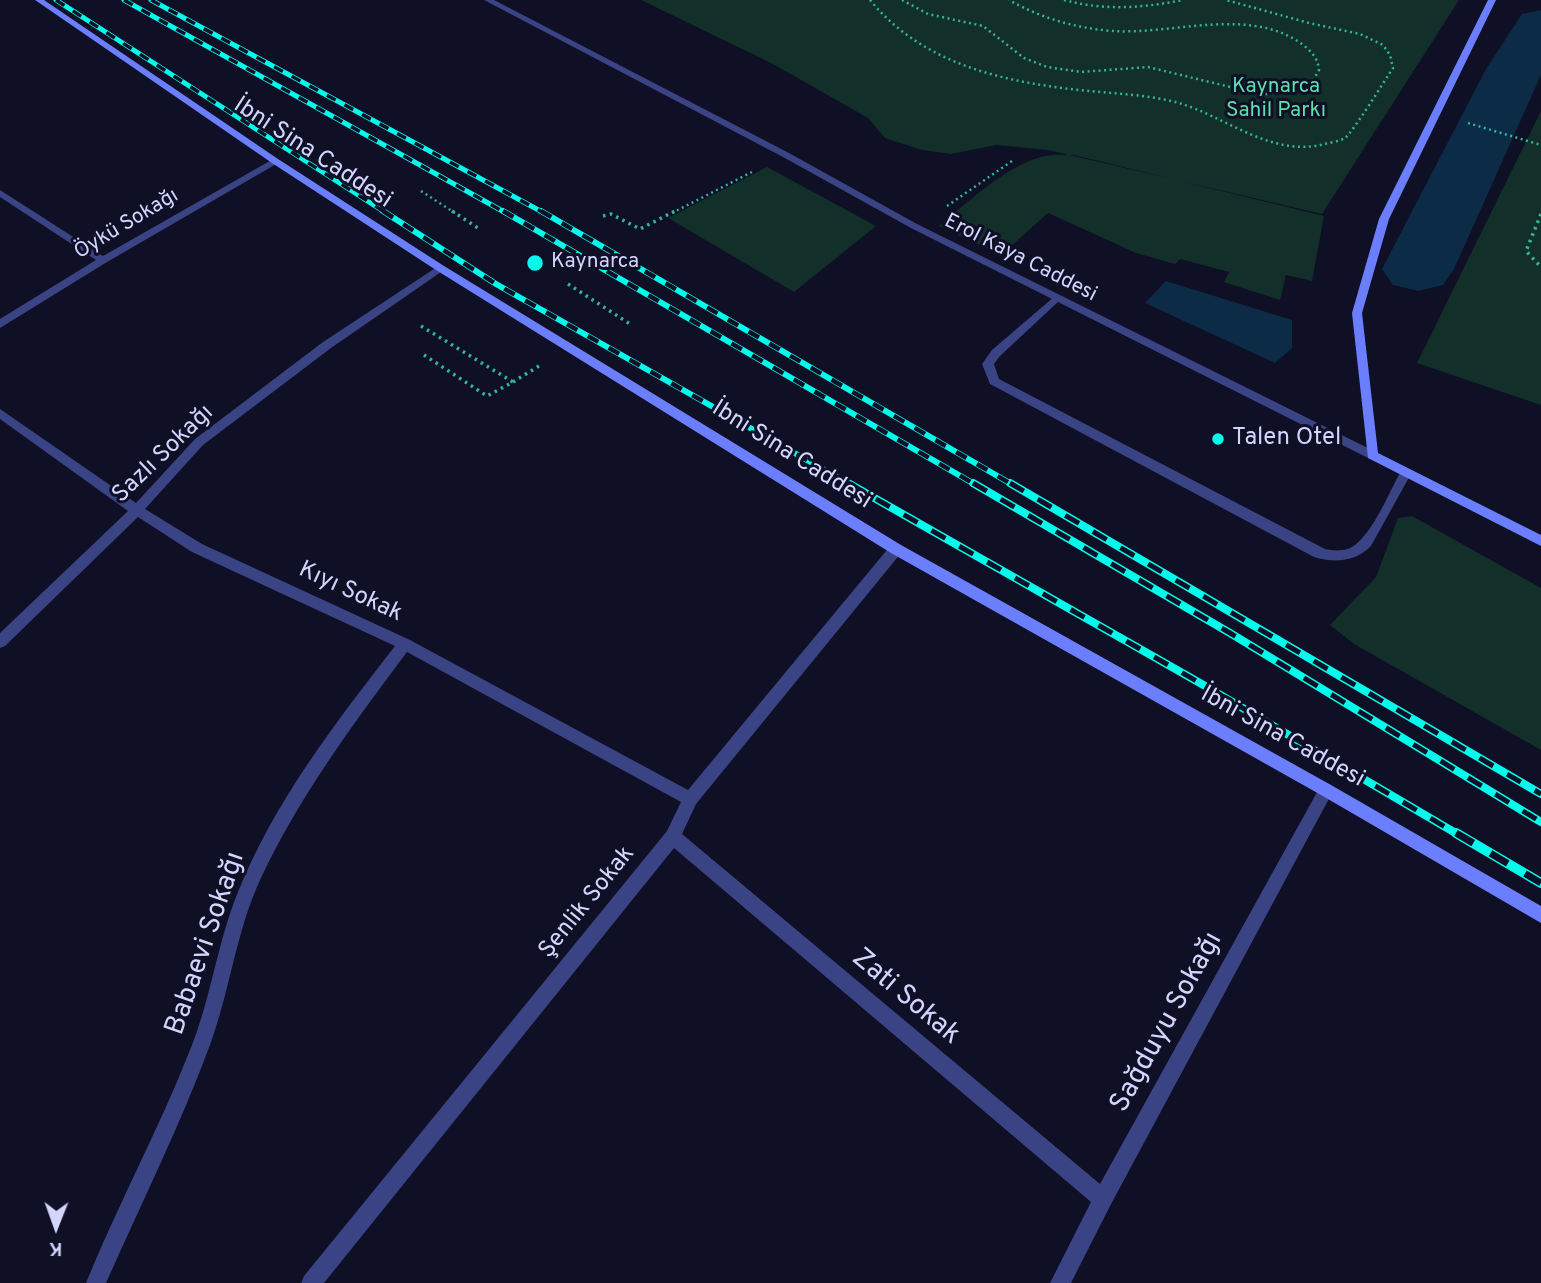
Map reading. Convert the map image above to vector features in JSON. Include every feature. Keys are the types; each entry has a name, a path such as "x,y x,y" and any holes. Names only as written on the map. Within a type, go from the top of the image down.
{"street":[{"name":"İbni Sina Caddesi","path":"38,0 275,161 440,268 896,550 1326,790 1541,915"},
{"name":"Erol Kaya Caddesi","path":"488,0 1055,299 1541,541"},
{"path":"1372,455 1357,313 1384,219 1492,0"},
{"name":"Öykü Sokağı","path":"0,324 103,260 275,161"},
{"path":"0,193 103,260"},
{"name":"Sazlı Sokağı","path":"0,642 137,510 200,442 327,345 440,268"},
{"path":"1055,299 996,353 988,365 994,380 1319,553 1334,557 1363,547 1406,472"},
{"name":"Kıyı Sokak","path":"0,413 137,510 197,548 405,644 690,800"},
{"name":"Şenlik Sokak","path":"311,1283 673,837 690,800 896,550"},
{"name":"Babaevi Sokağı","path":"96,1283 202,1044 227,953 253,877 285,815 333,737 405,644"},
{"name":"Sağduyu Sokağı","path":"1060,1283 1326,790"},
{"name":"Zati Sokak","path":"673,837 1103,1199"}],"path":[{"path":"870,0 887,23 923,47 993,75 1037,85 1142,95 1179,103 1227,121 1274,144 1313,146 1345,138 1393,68 1389,52 1374,40 1353,31 1306,22 1252,3 1226,0"},
{"path":"902,0 908,6 919,10 978,24 1001,37 1026,59 1059,70 1090,72 1146,67 1178,73 1226,90 1261,95 1290,92 1304,87 1318,74 1319,65 1315,57 1299,43 1252,25 1218,23 1137,32 1101,30 1045,17 1009,0"},
{"path":"1064,0 1096,8 1147,9 1183,0"},
{"path":"1480,127 1540,144"},
{"path":"603,216 611,214 640,229 786,155"},
{"path":"914,226 931,218 1012,161"},
{"path":"421,191 481,230"},
{"path":"1541,214 1526,251 1541,267"},
{"path":"568,284 630,324"},
{"path":"421,326 513,382 487,396 424,355"}],"green space":[{"name":"Kaynarca Sahil Parkı","path":"641,0 1459,0 1322,214 1048,150 996,145 951,154 922,150 885,138 868,118 773,64"},
{"path":"1541,111 1541,405 1417,363"},
{"path":"1074,155 1324,216 1312,281 1286,275 1280,300 1224,282 1229,272 1180,259 1175,264 1136,253 1048,213 1001,255 939,226 987,186 1014,168 1045,156"},
{"path":"767,167 876,226 794,292 668,218"},
{"path":"1412,516 1541,588 1541,750 1354,644 1330,625 1376,577 1398,518"}],"water":[{"path":"1166,281 1292,320 1292,348 1275,363 1145,303"}],"waterway":[{"path":"1418,269 1515,69 1541,26"}],"railway":[{"path":"56,0 386,213"},
{"path":"124,0 506,213"},
{"path":"151,0 544,213"},
{"path":"383,211 496,284 851,485"},
{"path":"503,211 976,485"},
{"path":"541,211 1013,485"},
{"path":"848,483 1200,683 1459,835"},
{"path":"973,483 1230,633 1541,822"},
{"path":"1010,483 1541,794"},
{"path":"1456,833 1541,883"}],"place":[{"name":"Kaynarca","path":"535,263"},
{"name":"Talen Otel","path":"1218,439"}]}
